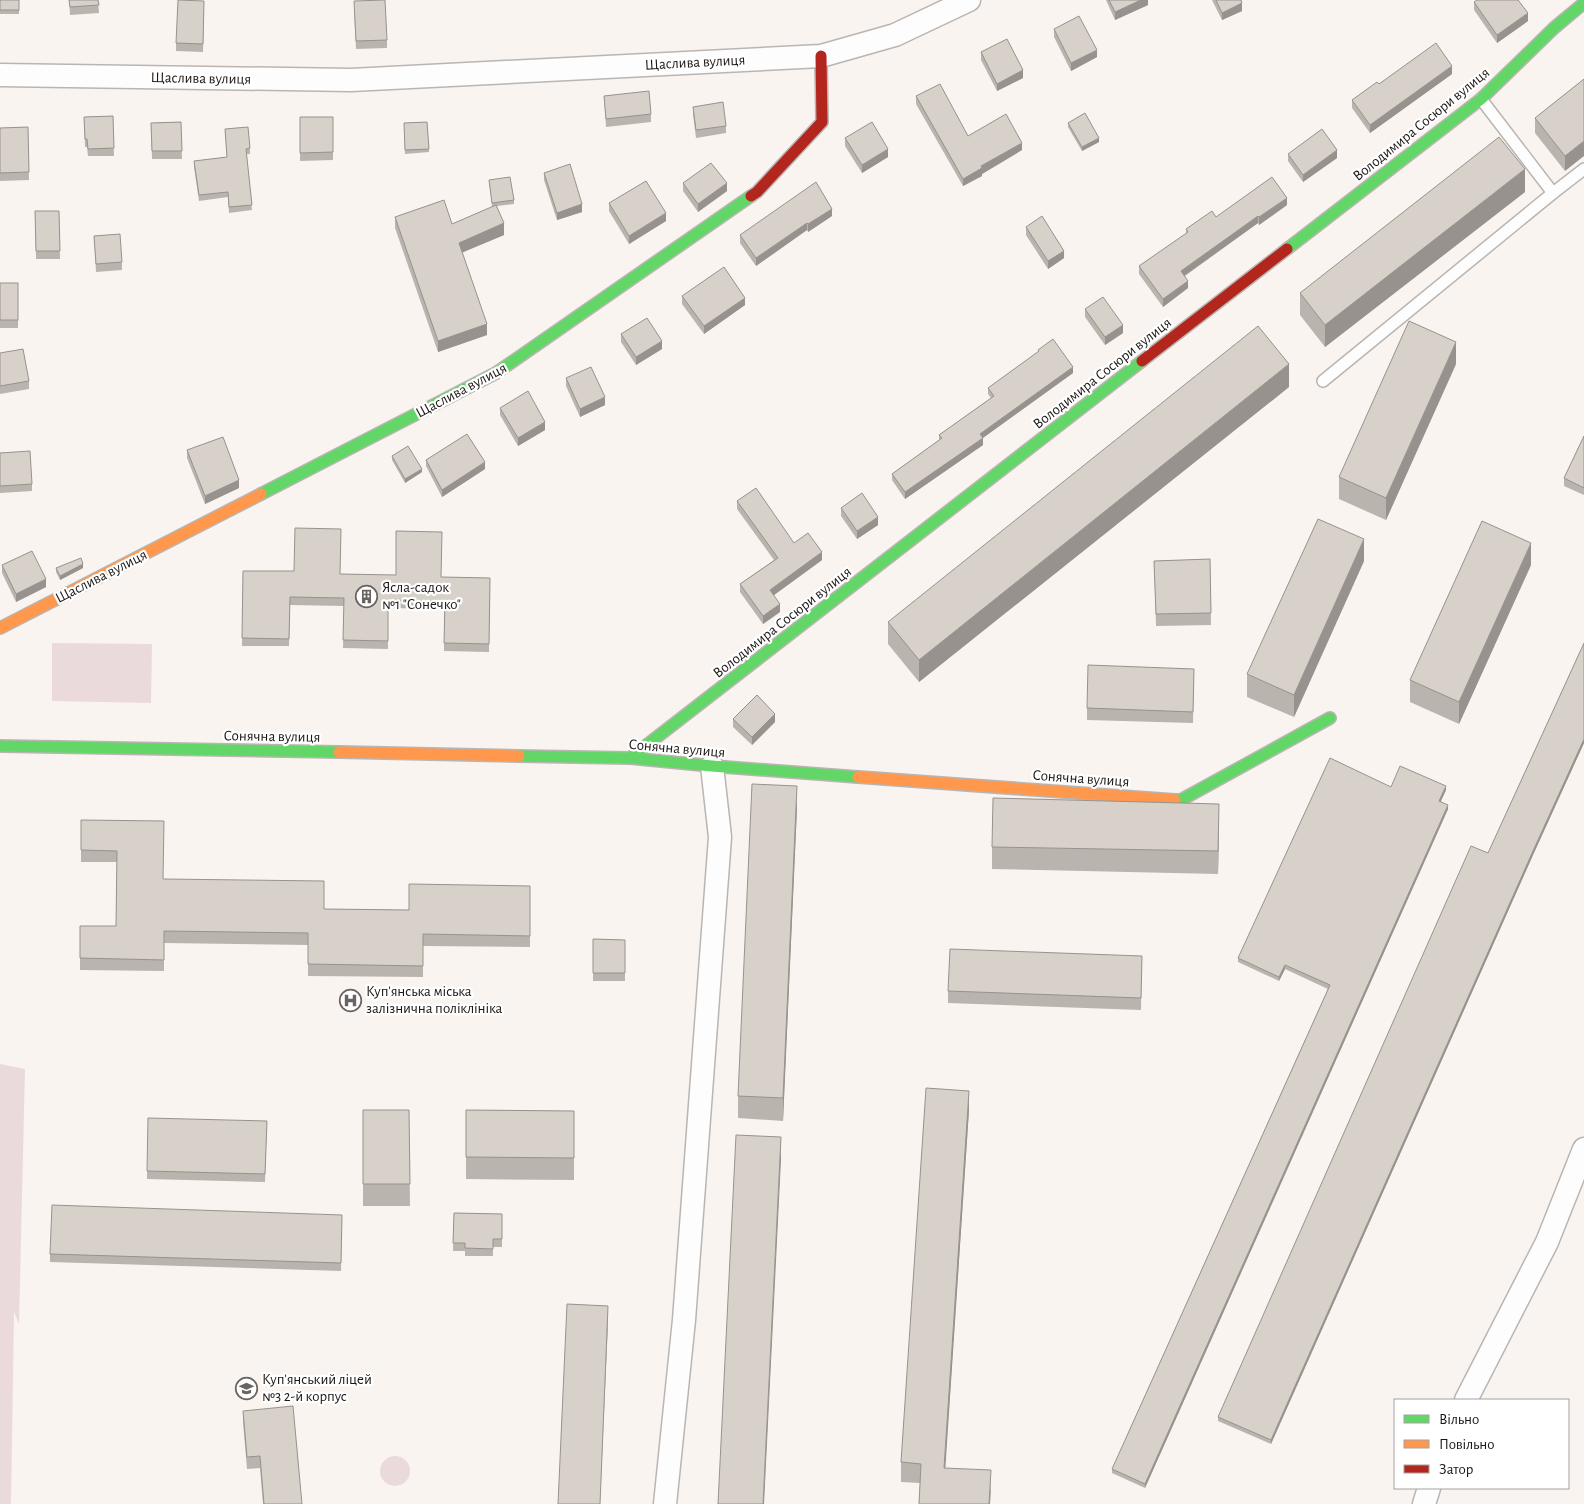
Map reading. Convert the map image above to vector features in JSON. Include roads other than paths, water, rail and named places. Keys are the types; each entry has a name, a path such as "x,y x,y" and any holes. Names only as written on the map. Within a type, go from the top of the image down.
{"street":[{"name":"Щаслива вулиця","path":"0,75 351,80 821,56 895,35 969,0"},
{"name":"Володимира Сосюри вулиця","path":"630,758 1481,99 1554,28 1584,3"},
{"name":"Щаслива вулиця","path":"0,628 496,373 757,192 822,122 821,56"},
{"name":"Сонячна вулиця","path":"0,746 630,758 712,766 1181,800 1330,718"},
{"path":"665,1504 684,1320 720,837 712,766"},
{"path":"1467,1399 1547,1242 1584,1149"},
{"path":"1424,1504 1429,1489"}],"lane":[{"path":"1481,99 1553,193"},
{"path":"1323,381 1584,168"}],"place":[{"name":"Ясла-садок №1 \"Сонечко\"","path":"366,596"},
{"name":"Куп'янська міська залізнична поліклініка","path":"350,1000"},
{"name":"Куп'янський ліцей №3 2-й корпус","path":"246,1388"}]}
